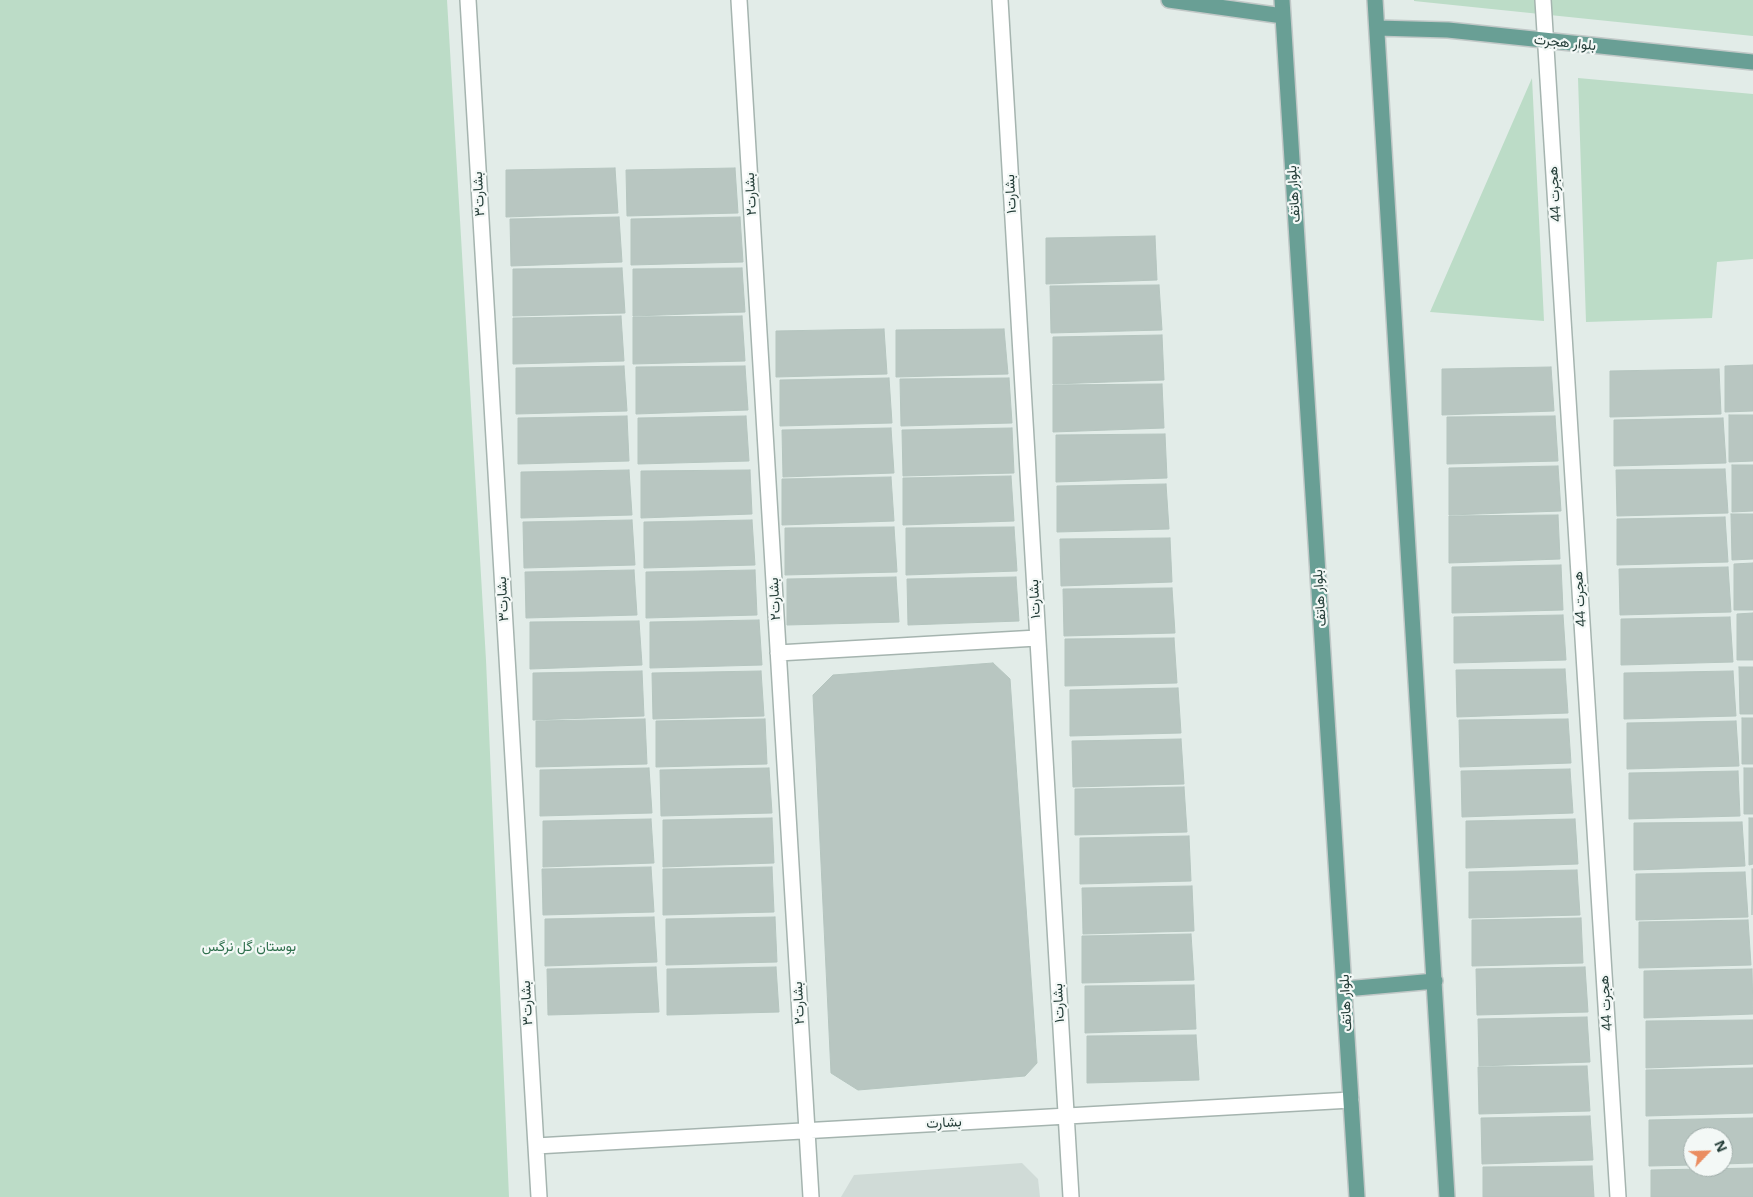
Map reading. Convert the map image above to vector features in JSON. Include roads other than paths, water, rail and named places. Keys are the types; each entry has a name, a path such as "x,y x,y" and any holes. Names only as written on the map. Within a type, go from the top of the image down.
{"main road":[{"path":"1169,0 1283,16"},
{"name":"بلوار هاتف","path":"1282,0 1345,989 1356,1197"},
{"path":"1375,0 1447,1197"},
{"name":"بلوار هجرت","path":"1377,28 1448,30 1753,62"},
{"path":"1345,989 1435,980"}],"street":[{"name":"بشارت۳","path":"468,0 539,1197"},
{"name":"بشارت۲","path":"740,0 811,1197"},
{"name":"بشارت۱","path":"1000,0 1071,1197"},
{"name":"هجرت 44","path":"1543,0 1618,1197"},
{"path":"778,653 1038,638"},
{"name":"بشارت","path":"536,1146 1351,1100"}],"park label":[{"name":"بوستان گل نرگس","path":"249,947"}]}
